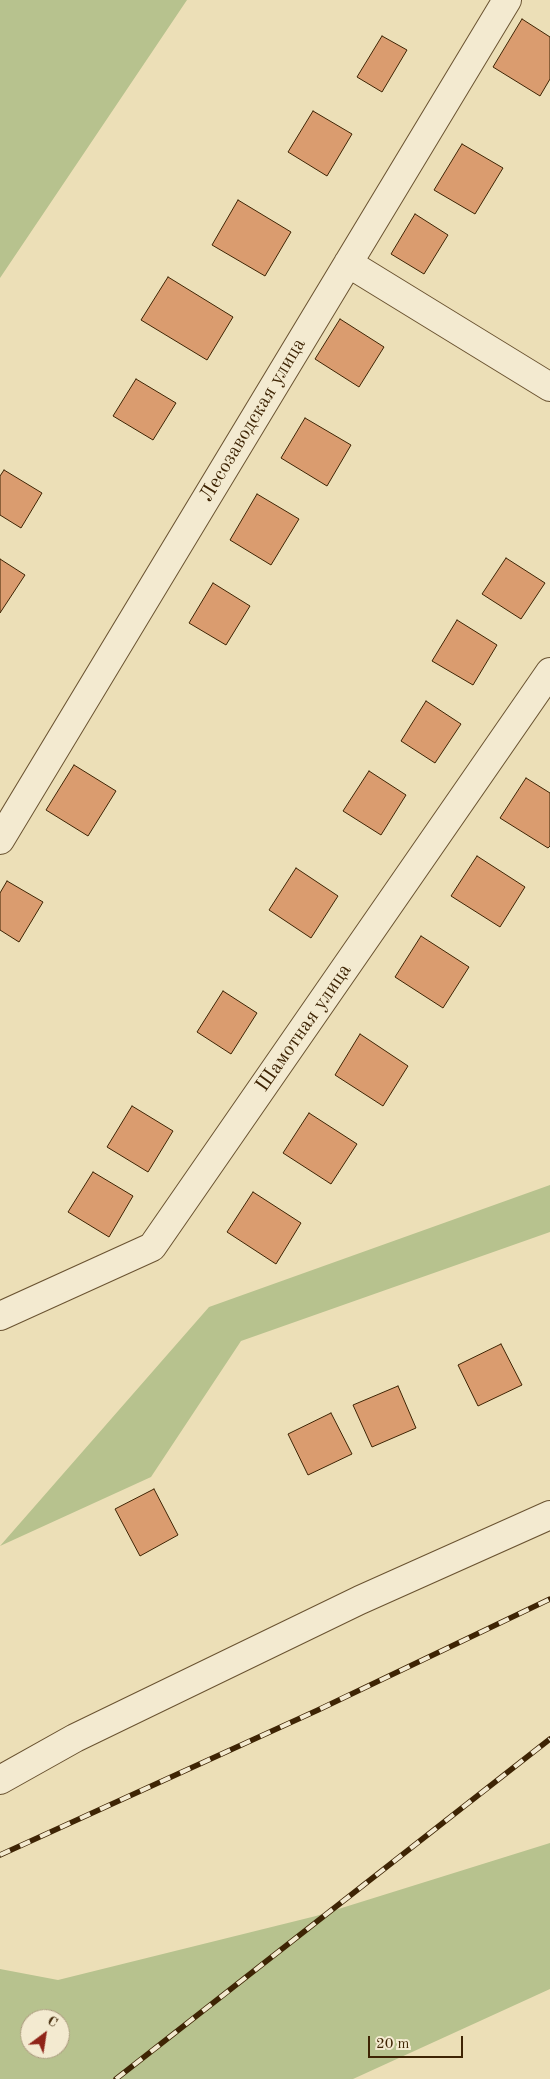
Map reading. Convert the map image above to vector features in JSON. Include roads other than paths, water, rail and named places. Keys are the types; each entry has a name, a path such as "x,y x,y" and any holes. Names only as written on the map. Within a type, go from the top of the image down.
{"street":[{"name":"Лесозаводская улица","path":"0,840 507,0"},
{"path":"348,263 550,388"},
{"name":"Шамотная улица","path":"0,1316 152,1247 550,672"},
{"path":"0,1780 75,1738 298,1630 550,1515"}],"railway":[{"path":"0,1855 318,1710 550,1599"},
{"path":"116,2079 550,1739"}]}
